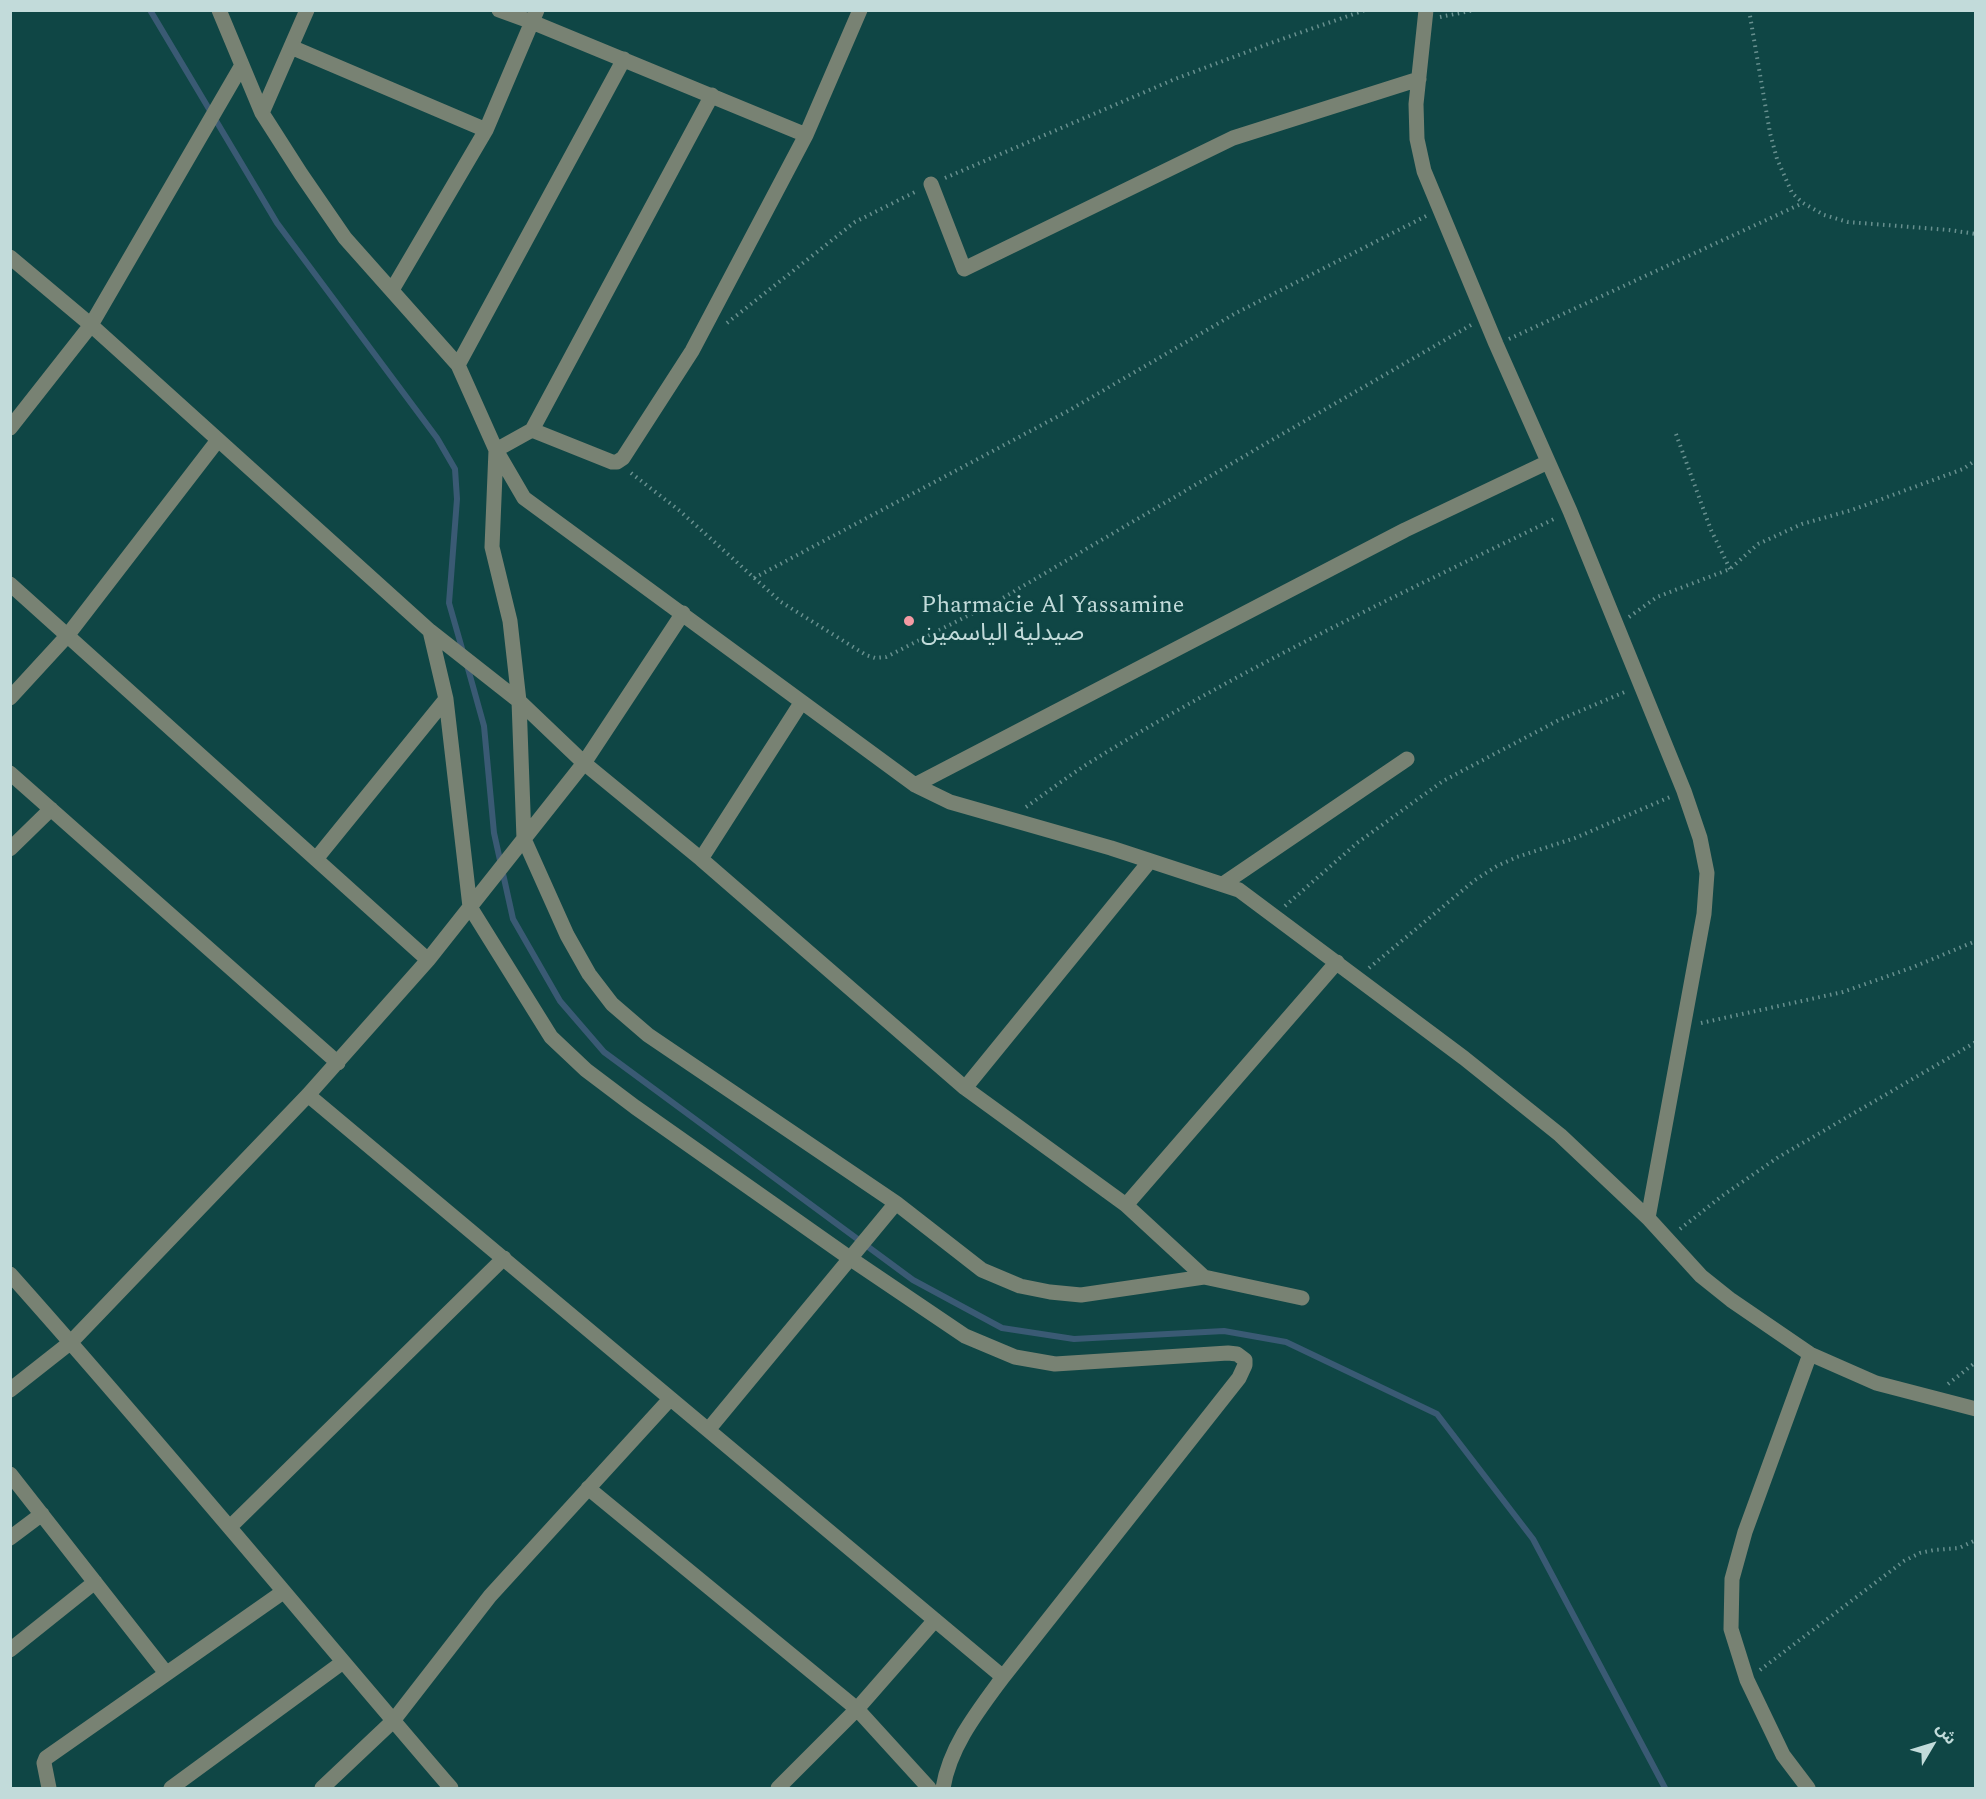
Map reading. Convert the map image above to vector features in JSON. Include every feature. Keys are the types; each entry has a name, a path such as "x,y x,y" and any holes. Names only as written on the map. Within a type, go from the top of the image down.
{"street":[{"path":"219,10 262,112 345,238 458,365 496,450 524,498 915,785 950,802 1111,848 1239,890 1464,1058 1560,1135 1648,1218 1701,1276 1723,1294 1810,1354 1876,1383 1976,1409"},
{"path":"262,112 307,10"},
{"path":"499,10 535,16 624,59 806,135"},
{"path":"532,430 612,462 618,462 623,458 692,351 806,135 860,10"},
{"path":"1426,15 1416,104 1417,139 1424,171 1496,344 1570,511 1684,791 1700,838 1707,873 1704,914 1648,1218"},
{"path":"392,290 486,130 535,16"},
{"path":"291,47 486,130"},
{"path":"458,365 624,59"},
{"path":"10,428 91,325 242,65"},
{"path":"932,184 964,269 1233,138 1419,80"},
{"path":"496,450 532,430 712,96"},
{"path":"10,257 91,325 430,631 519,701 584,763 700,859 964,1088 1126,1205 1204,1277"},
{"path":"10,698 67,636 218,440"},
{"path":"496,450 492,547 510,621 519,701 524,839 567,935 589,974 612,1004 648,1035 896,1203 982,1270 1020,1286 1081,1295 1204,1277 1302,1298"},
{"path":"915,785 1405,530 1548,462"},
{"path":"10,584 428,960"},
{"path":"10,1390 71,1342 309,1095 428,960 584,763 683,613"},
{"path":"430,631 446,699 470,907 551,1037 586,1070 635,1107 854,1256 965,1336 1015,1357 1055,1364 1228,1353 1237,1354 1245,1360 1239,1378 1003,1677 969,1724 952,1758 944,1788"},
{"path":"315,859 446,699"},
{"path":"700,859 801,703"},
{"path":"1223,884 1407,759"},
{"path":"10,773 338,1063"},
{"path":"10,849 51,809"},
{"path":"964,1088 1150,861"},
{"path":"1126,1205 1337,962"},
{"path":"309,1095 1003,1677"},
{"path":"708,1430 896,1203"},
{"path":"230,1527 504,1258"},
{"path":"10,1274 230,1527 451,1788"},
{"path":"1808,1788 1783,1755 1747,1680 1731,1629 1732,1579 1745,1532 1810,1354"},
{"path":"322,1788 393,1721 490,1596 670,1399"},
{"path":"10,1474 166,1673"},
{"path":"588,1488 856,1709 929,1788"},
{"path":"10,1538 42,1514"},
{"path":"10,1650 95,1582"},
{"path":"49,1788 44,1763 46,1758 283,1592"},
{"path":"777,1788 856,1709 935,1620"},
{"path":"171,1788 343,1662"}],"path":[{"path":"720,329 855,222 891,202 1175,79 1365,10"},
{"path":"1426,15 1474,10"},
{"path":"1749,10 1768,123 1777,159 1792,193 1803,203 1824,215 1848,222 1976,234"},
{"path":"1496,344 1803,203"},
{"path":"754,578 1068,411 1236,313 1440,209"},
{"path":"618,462 681,511 781,602 866,655 875,658 886,657 1001,599 1485,318"},
{"path":"1976,360 1976,376"},
{"path":"1676,434 1711,530 1730,569"},
{"path":"1617,626 1657,597 1730,569 1758,544 1802,524 1852,510 1963,469 1976,460"},
{"path":"1008,820 1094,759 1174,711 1317,634 1570,511"},
{"path":"1273,916 1357,843 1443,781 1559,720 1641,685"},
{"path":"1357,978 1475,880 1497,866 1575,838 1684,791"},
{"path":"1682,1026 1843,992 1911,968 1976,941"},
{"path":"1667,1239 1722,1196 1777,1158 1976,1042"},
{"path":"1931,1398 1976,1362"},
{"path":"1747,1680 1904,1561 1920,1553 1959,1548 1976,1540"}],"waterway":[{"path":"150,10 277,223 437,438 455,469 457,499 449,603 463,652"},
{"path":"467,665 484,726 494,833 513,919 560,1001 604,1052 913,1280 1002,1328 1074,1339 1224,1331 1286,1342 1437,1414 1533,1539 1665,1788"}],"place":[{"name":"Pharmacie Al Yassamine صيدلية الياسمين","path":"909,621"}]}
